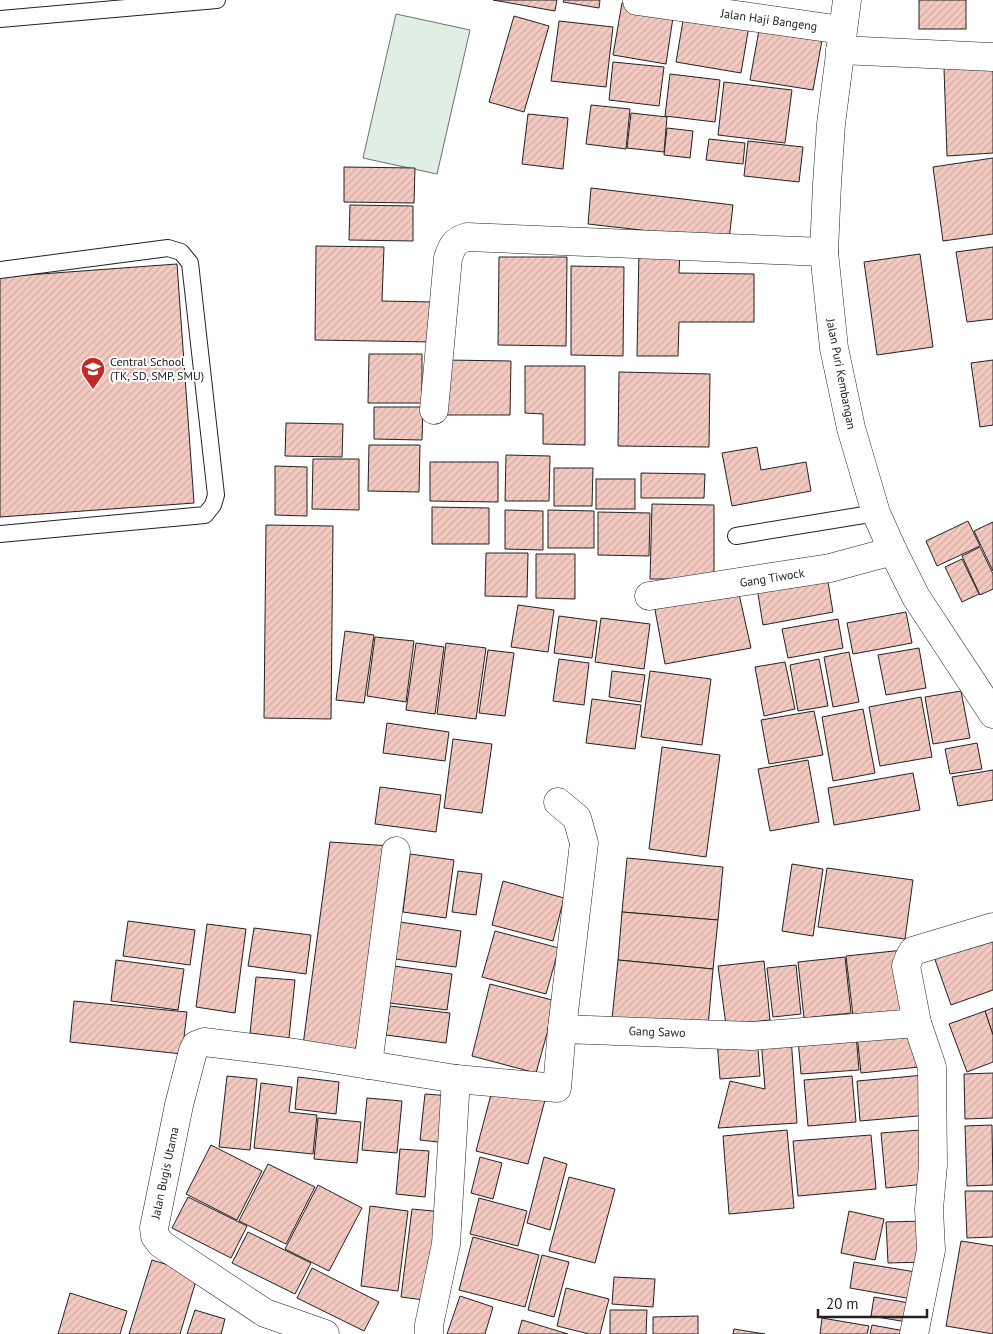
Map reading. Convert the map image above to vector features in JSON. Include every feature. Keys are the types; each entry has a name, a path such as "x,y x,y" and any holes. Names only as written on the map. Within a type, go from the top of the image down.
{"street":[{"name":"Jalan Puri Kembangan","path":"847,0 826,184 824,252 834,348 851,428 876,513 916,597 993,714"},
{"name":"Jalan Haji Bangeng","path":"637,1 841,40 993,57"},
{"path":"434,410 448,258 452,244 459,239 467,237 824,252"},
{"name":"Gang Tiwock","path":"649,596 830,568 893,552"},
{"path":"396,851 368,1065 456,1079 557,1088 584,843 577,818 558,802"},
{"path":"914,1334 931,1250 929,1210 933,1165 932,1067 917,1023 906,966 914,951 993,927"},
{"name":"Gang Sawo","path":"562,1029 752,1036 917,1023"},
{"name":"Jalan Bugis Utama","path":"325,1334 265,1323 161,1244 155,1236 154,1228 179,1105 196,1045 204,1042 295,1053 368,1065"},
{"path":"429,1334 429,1325 446,1244 456,1079"}],"lane":[{"path":"0,19 217,0"},
{"path":"0,270 168,248 181,252 190,263 216,495 213,505 205,515 0,534"},
{"path":"736,536 876,513"}],"green space":[{"path":"396,14 470,30 437,174 363,158"}],"building":[{"path":"493,0 557,0 555,11"},
{"path":"564,0 600,0 599,8 563,2"},
{"path":"919,0 966,0 966,29 919,29"},
{"path":"622,3 674,11 666,64 613,55"},
{"path":"685,9 750,20 741,73 676,62"},
{"path":"514,16 549,26 524,112 489,102"},
{"path":"761,19 824,29 813,90 750,80"},
{"path":"559,21 613,27 606,87 551,81"},
{"path":"613,62 664,67 659,106 609,100"},
{"path":"993,66 993,153 947,156 944,68"},
{"path":"670,74 720,80 715,122 665,116"},
{"path":"724,82 792,90 785,143 718,135"},
{"path":"591,105 630,109 626,149 586,144"},
{"path":"631,113 667,117 664,152 627,148"},
{"path":"528,114 568,118 563,169 522,164"},
{"path":"667,128 693,131 690,158 664,155"},
{"path":"709,139 745,143 743,164 706,160"},
{"path":"748,141 803,147 799,182 744,176"},
{"path":"993,158 993,234 943,241 933,167"},
{"path":"344,167 415,168 414,203 344,202"},
{"path":"591,188 733,205 729,240 588,224"},
{"path":"350,205 413,206 413,241 349,240"},
{"path":"316,246 384,247 382,301 433,302 432,342 315,340"},
{"path":"993,247 993,319 967,322 956,252"},
{"path":"639,250 680,251 679,273 754,274 754,322 679,322 678,356 637,356"},
{"path":"920,254 933,347 877,355 864,262"},
{"path":"499,257 567,257 566,346 498,345"},
{"name":"Central School (TK, SD, SMP, SMU)","path":"177,264 194,503 0,517 0,277"},
{"path":"571,266 624,267 623,356 571,355"},
{"path":"369,354 422,354 422,403 368,403"},
{"path":"445,360 511,361 510,415 444,415"},
{"path":"993,360 993,425 980,427 971,363"},
{"path":"525,366 585,366 585,445 543,444 543,414 525,413"},
{"path":"619,372 710,374 709,447 618,446"},
{"path":"374,407 423,407 422,440 374,439"},
{"path":"286,423 343,424 342,457 285,456"},
{"path":"369,445 420,445 419,492 368,491"},
{"path":"757,447 761,470 806,462 811,491 732,506 722,453"},
{"path":"506,455 550,456 549,501 505,501"},
{"path":"313,459 359,459 359,510 312,509"},
{"path":"430,462 498,462 498,502 430,501"},
{"path":"275,466 307,467 307,516 275,515"},
{"path":"554,468 593,468 592,506 554,506"},
{"path":"641,473 705,474 704,498 641,498"},
{"path":"596,479 635,479 635,509 596,509"},
{"path":"652,504 714,505 714,579 650,579"},
{"path":"432,507 489,508 489,544 432,544"},
{"path":"505,510 543,511 543,550 505,549"},
{"path":"548,510 594,511 594,548 548,548"},
{"path":"598,512 650,513 649,556 598,555"},
{"path":"968,521 980,546 937,566 926,541"},
{"path":"993,522 993,571 974,531"},
{"path":"266,525 333,526 331,719 264,718"},
{"path":"980,547 993,574 993,589 980,595 962,556"},
{"path":"486,553 528,553 527,597 485,596"},
{"path":"536,554 575,554 575,599 536,598"},
{"path":"962,559 979,594 962,602 945,567"},
{"path":"827,576 833,612 763,625 757,588"},
{"path":"739,594 751,648 665,664 653,599"},
{"path":"518,605 554,610 548,652 511,647"},
{"path":"906,612 912,643 853,654 847,623"},
{"path":"559,616 597,621 592,658 554,653"},
{"path":"601,618 650,624 644,669 595,662"},
{"path":"838,619 843,648 788,658 782,629"},
{"path":"345,631 374,635 364,703 336,700"},
{"path":"375,637 414,641 406,702 367,696"},
{"path":"416,643 444,647 435,714 406,710"},
{"path":"446,643 486,648 476,719 437,714"},
{"path":"919,648 926,688 886,695 878,655"},
{"path":"488,650 514,653 505,716 479,713"},
{"path":"849,652 859,702 833,707 824,657"},
{"path":"559,659 589,663 584,705 553,701"},
{"path":"819,659 828,706 798,711 790,665"},
{"path":"785,662 795,709 764,716 755,667"},
{"path":"612,671 645,675 641,702 609,697"},
{"path":"650,671 711,679 702,745 641,737"},
{"path":"961,691 970,738 933,744 925,697"},
{"path":"921,697 932,757 880,766 869,707"},
{"path":"592,699 641,705 635,749 586,743"},
{"path":"863,709 875,773 833,781 822,717"},
{"path":"814,711 823,755 769,764 761,720"},
{"path":"387,723 449,732 445,761 383,753"},
{"path":"453,739 492,744 482,813 444,808"},
{"path":"977,743 982,769 950,774 945,749"},
{"path":"662,747 720,755 706,857 649,849"},
{"path":"808,760 819,822 770,831 758,769"},
{"path":"993,770 993,800 958,806 952,777"},
{"path":"913,773 920,810 834,825 828,788"},
{"path":"380,787 441,795 436,832 375,824"},
{"path":"330,842 391,846 355,1053 303,1045"},
{"path":"410,854 454,860 446,918 403,912"},
{"path":"627,858 723,867 718,920 622,912"},
{"path":"792,864 823,869 813,936 782,931"},
{"path":"827,868 913,880 905,939 818,927"},
{"path":"458,871 482,874 476,915 452,912"},
{"path":"503,881 564,898 553,941 492,925"},
{"path":"622,912 718,920 713,969 618,960"},
{"path":"128,921 195,930 190,965 123,956"},
{"path":"400,922 461,931 456,967 395,959"},
{"path":"207,924 246,929 235,1013 196,1007"},
{"path":"254,928 311,935 306,974 248,966"},
{"path":"495,931 559,948 546,994 482,977"},
{"path":"993,932 993,990 951,1005 933,954"},
{"path":"904,950 911,1010 853,1016 846,956"},
{"path":"845,957 851,1013 804,1018 798,962"},
{"path":"116,960 184,969 178,1010 111,1001"},
{"path":"618,960 713,969 708,1027 612,1019"},
{"path":"764,961 770,1020 726,1025 718,966"},
{"path":"796,965 801,1014 773,1017 767,968"},
{"path":"394,966 452,974 447,1010 389,1003"},
{"path":"256,977 295,980 289,1038 250,1033"},
{"path":"490,984 556,1001 536,1073 472,1056"},
{"path":"74,1001 187,1012 182,1054 70,1042"},
{"path":"390,1006 450,1013 446,1043 386,1035"},
{"path":"993,1008 993,1035 985,1011"},
{"path":"985,1011 993,1035 993,1062 967,1072 949,1024"},
{"path":"915,1029 919,1067 861,1073 857,1035"},
{"path":"856,1034 859,1070 801,1074 798,1039"},
{"path":"757,1036 760,1076 720,1079 717,1040"},
{"path":"791,1037 797,1123 718,1128 730,1081 765,1089 761,1039"},
{"path":"993,1073 993,1118 965,1119 964,1074"},
{"path":"925,1075 929,1115 860,1121 857,1081"},
{"path":"227,1076 257,1079 250,1150 219,1147"},
{"path":"852,1076 856,1122 808,1126 804,1080"},
{"path":"298,1077 339,1082 336,1114 295,1109"},
{"path":"261,1083 292,1087 289,1112 317,1115 313,1154 254,1148"},
{"path":"493,1087 545,1100 528,1164 476,1151"},
{"path":"425,1094 452,1096 447,1143 420,1140"},
{"path":"367,1098 402,1101 397,1153 362,1150"},
{"path":"318,1118 361,1122 357,1163 314,1159"},
{"path":"992,1125 993,1185 967,1186 965,1126"},
{"path":"787,1130 794,1208 729,1214 723,1136"},
{"path":"920,1130 925,1184 886,1188 881,1133"},
{"path":"871,1135 876,1189 798,1196 793,1141"},
{"path":"211,1145 262,1171 237,1220 186,1194"},
{"path":"400,1149 429,1151 425,1197 396,1194"},
{"path":"480,1157 502,1163 493,1199 471,1193"},
{"path":"544,1157 567,1164 550,1230 527,1223"},
{"path":"268,1164 315,1187 286,1244 239,1221"},
{"path":"569,1177 615,1189 595,1263 549,1251"},
{"path":"318,1185 362,1208 329,1271 285,1249"},
{"path":"965,1191 993,1191 993,1237 967,1238"},
{"path":"188,1197 247,1226 231,1258 172,1228"},
{"path":"479,1198 527,1211 518,1246 470,1234"},
{"path":"370,1206 408,1211 398,1291 361,1286"},
{"path":"412,1209 443,1212 432,1301 401,1297"},
{"path":"849,1211 884,1219 875,1260 841,1253"},
{"path":"925,1221 926,1262 888,1263 886,1222"},
{"path":"248,1232 311,1263 295,1294 232,1263"},
{"path":"473,1237 539,1255 525,1307 459,1290"},
{"path":"961,1241 993,1246 993,1334 946,1326"},
{"path":"542,1255 569,1262 554,1317 528,1310"},
{"path":"152,1260 198,1274 180,1334 129,1334"},
{"path":"854,1262 916,1272 912,1299 850,1288"},
{"path":"312,1268 379,1302 364,1331 297,1298"},
{"path":"614,1277 655,1279 653,1307 612,1304"},
{"path":"566,1288 609,1299 600,1334 589,1334 557,1326"},
{"path":"70,1293 127,1311 120,1334 58,1334"},
{"path":"460,1296 493,1307 485,1334 447,1334"},
{"path":"874,1297 910,1303 907,1322 871,1316"},
{"path":"195,1310 225,1319 221,1334 187,1334"},
{"path":"610,1310 647,1310 646,1334 610,1334"},
{"path":"698,1316 698,1334 653,1334 653,1317"},
{"path":"822,1318 869,1326 867,1334 820,1334"},
{"path":"522,1320 568,1334 518,1334"},
{"path":"872,1325 910,1332 910,1334 870,1334"},
{"path":"734,1329 765,1334 733,1334"}],"place":[{"name":"Central School (TK, SD, SMP, SMU)","path":"93,390"}]}
